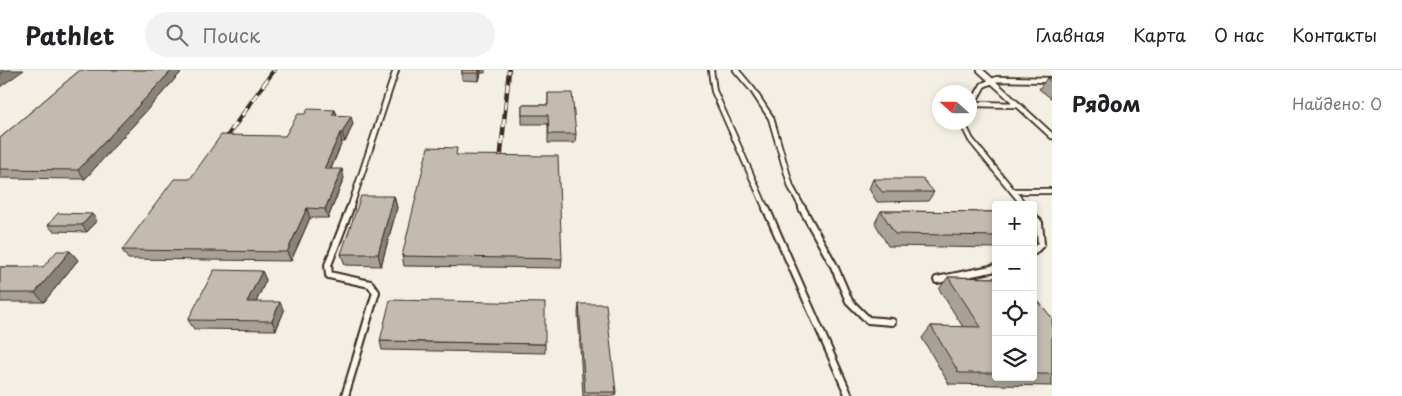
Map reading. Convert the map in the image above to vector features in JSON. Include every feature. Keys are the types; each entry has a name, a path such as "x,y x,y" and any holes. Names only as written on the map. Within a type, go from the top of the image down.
{"lane":[{"path":"345,396 376,292 370,284 329,275 328,265 360,185 396,70"},
{"path":"711,70 714,90 849,396"},
{"path":"736,70 752,89 770,118 791,187 834,266 849,301 868,320 892,322"},
{"path":"980,70 1052,136"},
{"path":"977,96 983,85 997,78 1052,80"},
{"path":"977,104 1017,105"},
{"path":"966,130 971,140 1021,201"},
{"path":"1013,190 1052,191"},
{"path":"1037,221 1039,223 1041,244 1037,248"},
{"path":"937,280 992,269"}],"building":[{"path":"80,70 172,70 78,170 0,169 0,138"},
{"path":"462,70 479,70 479,73 462,73"},
{"path":"548,93 572,93 576,134 549,134 548,115 522,115 522,105 548,105"},
{"path":"308,109 335,110 332,115 351,116 342,133 340,133 324,169 342,169 325,209 307,208 287,252 122,250 174,179 190,179 221,135 285,136 298,114 305,114"},
{"path":"428,147 457,148 456,155 558,156 562,259 402,256"},
{"path":"873,179 923,179 934,192 882,192"},
{"path":"361,196 394,196 378,254 341,254"},
{"path":"881,211 992,212 992,236 895,234"},
{"path":"58,213 92,214 82,225 48,225"},
{"path":"57,251 70,251 35,293 0,293 0,267 43,267"},
{"path":"214,270 262,271 247,302 280,302 272,321 188,320"},
{"path":"948,277 992,278 992,373 959,373 931,326 981,327"},
{"path":"390,300 545,303 545,344 380,341"},
{"path":"1037,300 1052,318 1052,374 1037,374"},
{"path":"579,304 606,304 616,392 585,392"}],"railway":[{"path":"221,145 274,70"},
{"path":"500,163 509,70"}]}
